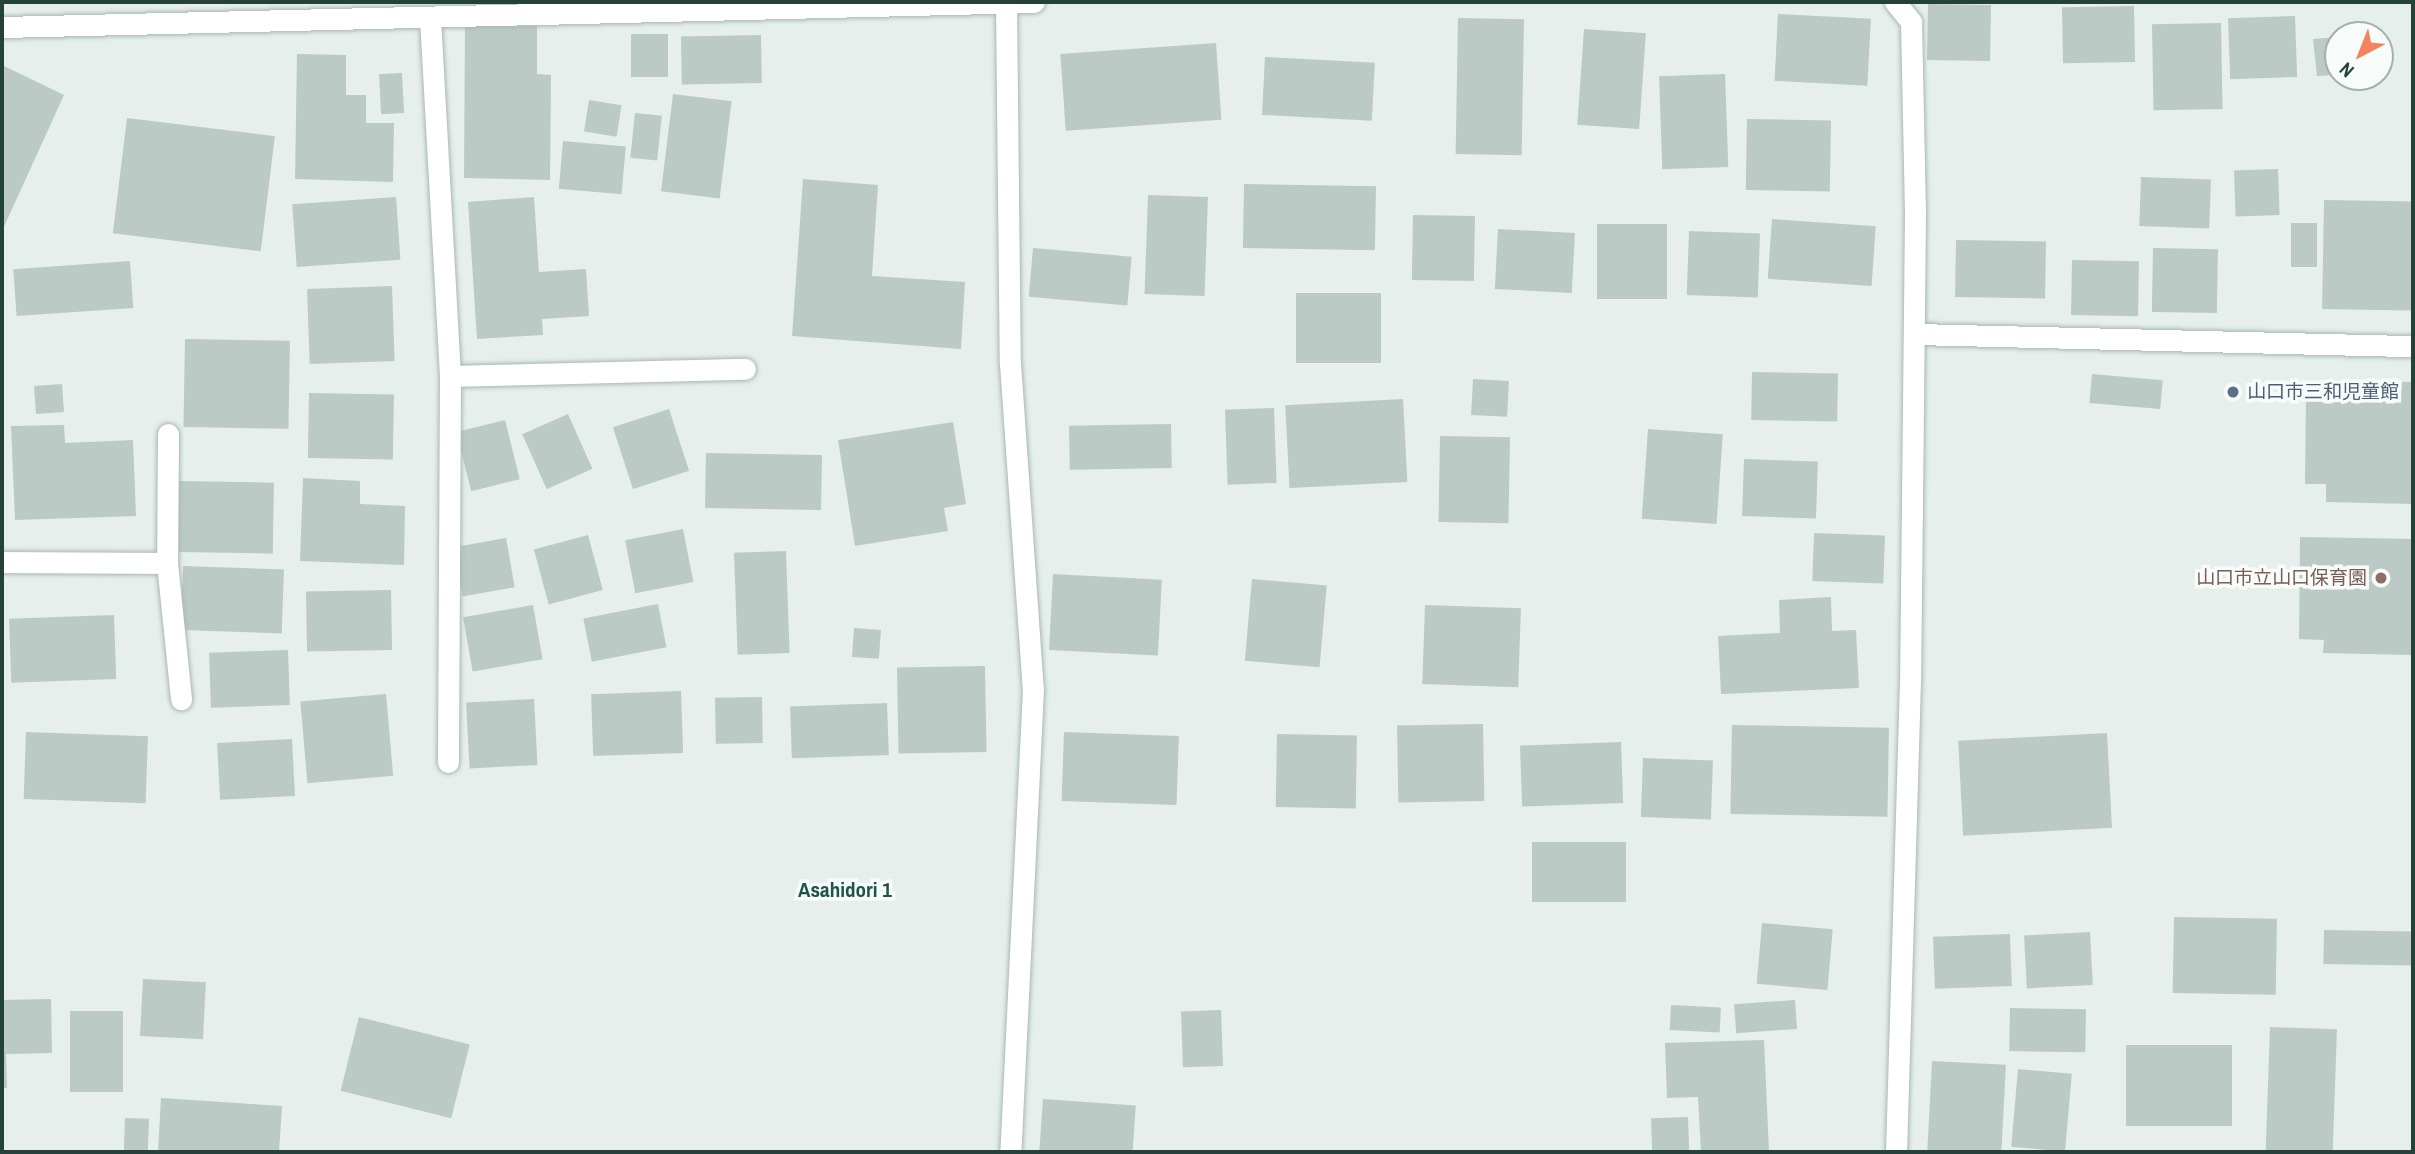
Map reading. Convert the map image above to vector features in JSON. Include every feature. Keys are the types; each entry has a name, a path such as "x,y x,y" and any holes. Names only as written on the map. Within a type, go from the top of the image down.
{"street":[{"path":"1006,2 1010,363 1033,689 1010,1152"},
{"path":"2,27 1034,2"},
{"path":"1895,2 1911,22 1915,334 1910,681 1896,1152"},
{"path":"430,18 450,376 448,762"},
{"path":"1915,334 2413,346"},
{"path":"450,376 745,369"},
{"path":"168,434 167,563 181,699"},
{"path":"2,562 167,563"}],"building":[{"path":"1928,4 1991,5 1990,61 1927,60"},
{"path":"2134,6 2135,62 2063,63 2062,7"},
{"path":"1778,14 1871,19 1867,86 1774,81"},
{"path":"2295,16 2297,77 2230,79 2228,18"},
{"path":"1458,18 1524,19 1522,155 1456,154"},
{"path":"2221,23 2223,109 2154,110 2152,24"},
{"path":"465,24 537,26 537,74 551,75 550,180 464,178"},
{"path":"1584,29 1646,33 1639,129 1577,125"},
{"path":"631,34 668,34 668,77 631,77"},
{"path":"761,35 762,83 682,84 681,36"},
{"path":"2324,38 2324,76 2317,76 2313,39"},
{"path":"1216,43 1221,120 1066,131 1060,54"},
{"path":"297,54 346,55 346,95 366,95 366,123 394,123 393,182 295,179"},
{"path":"1265,57 1375,63 1372,121 1262,115"},
{"path":"2,65 64,95 2,231"},
{"path":"402,73 404,113 381,114 379,74"},
{"path":"1725,74 1728,167 1662,169 1659,76"},
{"path":"673,94 732,101 720,198 661,191"},
{"path":"589,100 622,105 617,137 584,132"},
{"path":"635,113 662,116 657,161 630,158"},
{"path":"127,118 275,136 261,251 113,233"},
{"path":"1747,119 1831,120 1830,191 1746,190"},
{"path":"563,141 626,146 622,194 559,189"},
{"path":"2278,169 2280,215 2236,217 2234,171"},
{"path":"2141,177 2211,179 2209,228 2139,226"},
{"path":"803,179 878,185 872,276 965,282 961,349 792,336"},
{"path":"1244,184 1376,186 1375,250 1243,248"},
{"path":"1148,195 1208,197 1205,296 1145,294"},
{"path":"396,197 400,260 297,267 292,204"},
{"path":"534,197 539,272 586,269 589,316 542,319 543,335 477,339 468,202"},
{"path":"2324,200 2413,202 2411,311 2322,309"},
{"path":"1413,215 1475,216 1474,281 1412,280"},
{"path":"1772,219 1876,226 1872,286 1768,279"},
{"path":"2291,223 2317,223 2317,267 2291,267"},
{"path":"1597,224 1667,224 1667,299 1597,299"},
{"path":"1498,229 1575,233 1572,293 1495,289"},
{"path":"1689,231 1760,233 1758,297 1687,295"},
{"path":"1956,240 2046,242 2045,299 1955,297"},
{"path":"1033,248 1132,257 1127,305 1029,297"},
{"path":"2153,248 2218,249 2217,313 2152,312"},
{"path":"2072,260 2139,261 2138,316 2071,315"},
{"path":"130,261 133,308 17,316 13,269"},
{"path":"392,286 395,361 310,364 307,289"},
{"path":"1296,293 1381,293 1381,363 1296,363"},
{"path":"185,339 290,341 288,429 183,427"},
{"path":"1752,372 1838,374 1837,421 1751,420"},
{"path":"2092,374 2163,380 2160,409 2089,403"},
{"path":"1473,379 1509,381 1507,417 1471,415"},
{"path":"2327,380 2413,382 2413,504 2326,502 2326,484 2305,484 2306,399 2327,399"},
{"path":"62,384 64,412 36,414 34,386"},
{"path":"309,393 394,394 393,459 308,458"},
{"path":"1403,399 1407,482 1290,488 1285,405"},
{"path":"1274,408 1277,483 1228,485 1225,410"},
{"path":"669,409 689,471 633,489 613,427"},
{"path":"568,414 592,469 547,489 522,434"},
{"path":"505,420 520,479 471,491 456,432"},
{"path":"953,422 966,504 944,508 948,531 855,546 838,440"},
{"path":"1171,424 1172,468 1070,470 1069,426"},
{"path":"64,425 65,443 133,440 136,516 15,520 11,426"},
{"path":"1648,429 1723,434 1717,524 1642,519"},
{"path":"1440,436 1510,437 1508,523 1438,522"},
{"path":"706,453 822,455 821,510 705,508"},
{"path":"1744,459 1818,462 1816,519 1742,516"},
{"path":"303,478 360,481 360,504 405,506 404,565 300,561"},
{"path":"178,481 274,483 273,554 177,552"},
{"path":"683,529 693,582 635,593 625,540"},
{"path":"1814,533 1885,535 1883,583 1812,581"},
{"path":"588,535 603,590 549,605 534,549"},
{"path":"2300,537 2413,539 2413,655 2323,653 2324,640 2299,639"},
{"path":"506,538 515,587 462,596 454,547"},
{"path":"786,551 790,653 738,655 734,553"},
{"path":"183,566 284,570 282,633 181,630"},
{"path":"1053,574 1162,580 1158,656 1049,650"},
{"path":"1252,579 1327,586 1320,667 1245,661"},
{"path":"391,590 392,650 307,651 306,591"},
{"path":"1831,597 1832,631 1856,630 1859,688 1721,694 1718,636 1780,633 1779,600"},
{"path":"658,604 666,647 592,662 583,619"},
{"path":"533,605 543,659 473,671 463,617"},
{"path":"1425,605 1521,608 1518,687 1422,684"},
{"path":"114,615 116,679 11,683 9,619"},
{"path":"854,628 881,630 879,659 852,657"},
{"path":"288,650 290,705 211,708 209,653"},
{"path":"985,666 987,752 899,754 897,668"},
{"path":"681,691 683,753 593,756 591,694"},
{"path":"386,694 393,776 307,783 300,701"},
{"path":"762,697 763,743 716,744 715,698"},
{"path":"534,699 537,765 470,768 466,703"},
{"path":"887,703 889,755 792,758 790,706"},
{"path":"1483,724 1484,801 1398,802 1397,726"},
{"path":"1732,725 1889,728 1887,817 1730,814"},
{"path":"26,732 148,736 146,803 24,799"},
{"path":"1064,732 1179,736 1177,805 1062,801"},
{"path":"2107,733 2112,828 1963,836 1958,741"},
{"path":"1277,734 1357,735 1356,808 1276,807"},
{"path":"292,739 295,796 220,800 217,743"},
{"path":"1621,742 1623,803 1522,806 1520,746"},
{"path":"1643,758 1713,760 1711,819 1641,817"},
{"path":"1532,842 1626,842 1626,902 1532,902"},
{"path":"2174,917 2277,919 2276,995 2173,993"},
{"path":"1762,923 1833,929 1827,990 1757,984"},
{"path":"2324,930 2413,932 2412,966 2323,964"},
{"path":"2090,932 2093,985 2027,988 2024,935"},
{"path":"2010,934 2012,986 1935,989 1933,937"},
{"path":"143,979 206,982 203,1039 140,1036"},
{"path":"51,999 52,1053 6,1054 7,1088 2,1088 2,1000"},
{"path":"1795,1000 1797,1029 1736,1033 1734,1004"},
{"path":"1671,1005 1721,1008 1720,1033 1670,1030"},
{"path":"2010,1008 2086,1009 2085,1052 2009,1051"},
{"path":"1221,1010 1223,1066 1183,1067 1181,1011"},
{"path":"70,1011 123,1011 123,1092 70,1092"},
{"path":"359,1017 470,1045 451,1118 341,1091"},
{"path":"2270,1027 2337,1029 2333,1152 2266,1150"},
{"path":"1764,1040 1769,1152 1701,1152 1698,1097 1667,1098 1665,1043"},
{"path":"2126,1045 2232,1045 2232,1126 2126,1126"},
{"path":"1932,1061 2006,1065 2001,1152 1927,1152"},
{"path":"2018,1069 2072,1074 2065,1151 2011,1147"},
{"path":"161,1098 282,1106 279,1152 158,1152"},
{"path":"1043,1099 1136,1105 1133,1152 1039,1152"},
{"path":"1688,1117 1689,1152 1652,1152 1651,1118"},
{"path":"125,1118 149,1119 148,1152 124,1152"}],"place":[{"name":"山口市三和児童館","path":"2233,392"},
{"name":"山口市立山口保育園","path":"2381,578"}],"district":[{"name":"Asahidori 1","path":"845,890"}]}
